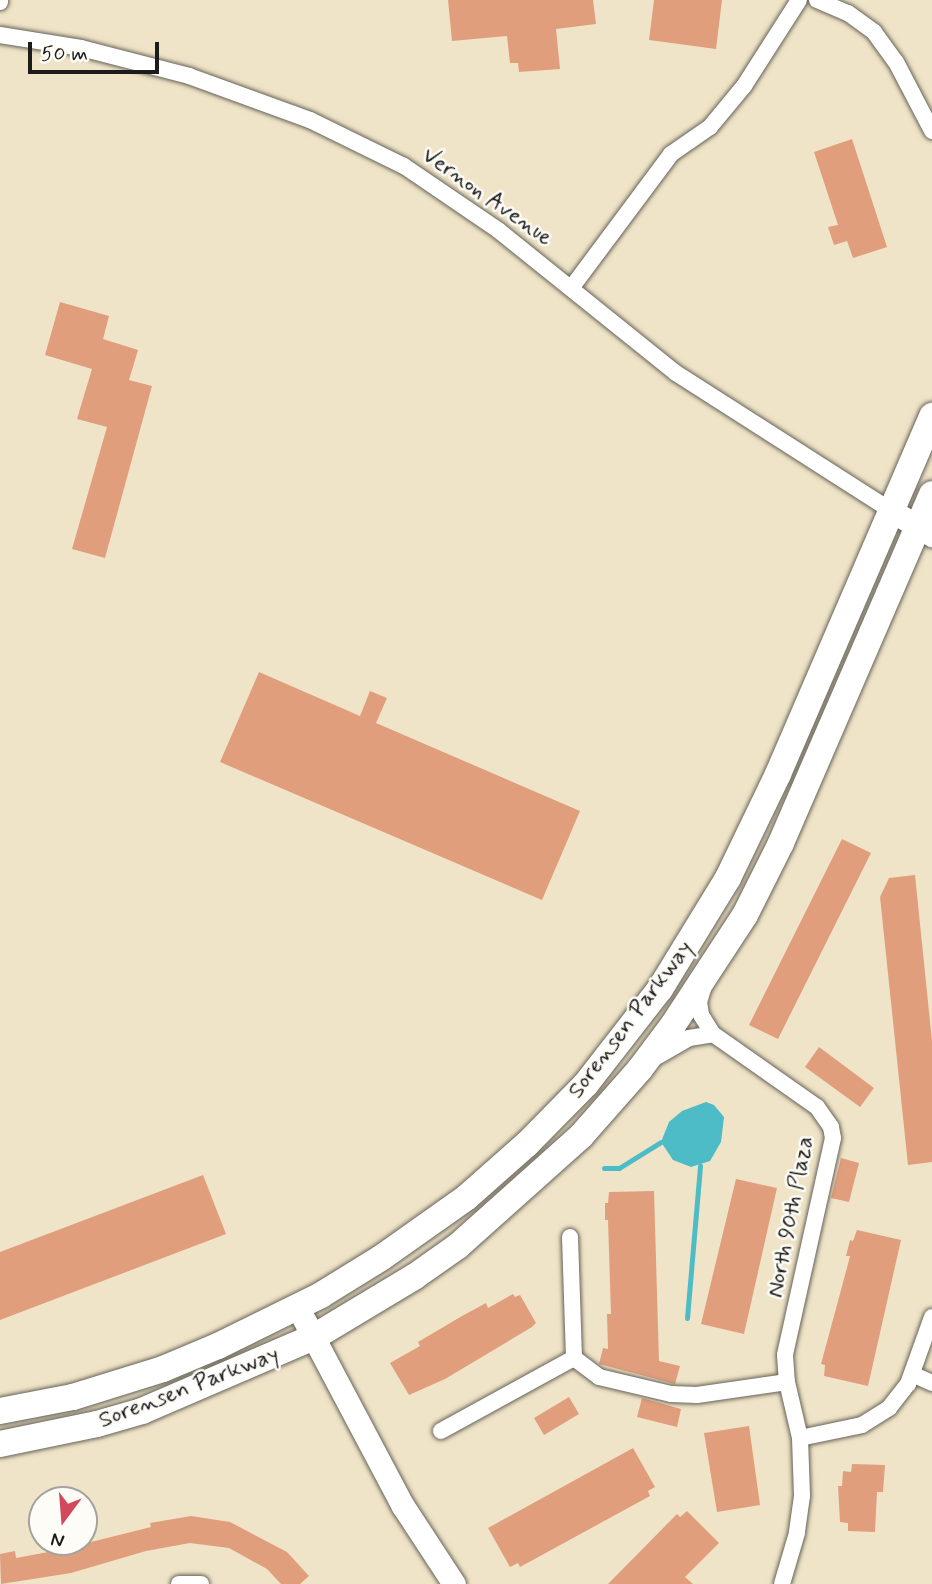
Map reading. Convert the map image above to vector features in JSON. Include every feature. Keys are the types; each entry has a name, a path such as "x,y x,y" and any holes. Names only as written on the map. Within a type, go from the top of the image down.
{"main road":[{"name":"Sorensen Parkway","path":"0,1411 73,1397 163,1369 298,1308 382,1258 467,1197 562,1109 643,1013 699,930 758,819 932,416"},
{"name":"Sorensen Parkway","path":"0,1444 97,1424 142,1411 314,1337 414,1276 495,1216 580,1136 640,1069 707,976 745,915 925,531 932,494"},
{"path":"892,511 925,531"},
{"path":"298,1308 403,1506 454,1584"}],"street":[{"path":"572,287 671,155 710,127 744,86 799,0"},
{"path":"817,0 848,13 874,32 896,62 932,131"},
{"name":"Vernon Avenue","path":"0,35 133,60 255,98 310,120 404,166 460,201 572,287 676,373 892,511"},
{"path":"640,1069 679,1042 713,1034 701,1014 699,1002 707,976"},
{"name":"North 90th Plaza","path":"713,1034 817,1107 831,1127 831,1152 785,1355 787,1382 800,1437"},
{"path":"569,1237 574,1358"},
{"path":"782,1584 801,1512 800,1437 844,1430 876,1419 899,1397 912,1374 931,1325"},
{"path":"574,1358 599,1377 671,1394 697,1395 787,1382"},
{"path":"441,1431 574,1358"},
{"path":"912,1374 932,1383"},
{"path":"179,1584 201,1584"}],"water":[{"path":"706,1102 714,1105 724,1117 721,1142 710,1161 691,1167 673,1160 661,1142 669,1122 682,1111"}],"building":[{"path":"448,0 593,0 596,24 556,29 560,69 519,72 518,63 510,63 507,36 452,41"},
{"path":"654,0 722,0 716,49 649,40"},
{"path":"852,139 887,247 853,258 847,241 834,245 828,227 838,225 814,152"},
{"path":"60,302 109,316 103,339 138,350 129,380 152,386 105,558 72,549 107,427 77,419 92,369 45,355"},
{"path":"259,672 360,716 370,691 387,698 376,723 580,811 542,900 220,762"},
{"path":"842,839 871,853 778,1039 749,1025"},
{"path":"915,875 932,1041 932,1162 908,1165 880,897 889,878"},
{"path":"819,1047 874,1088 860,1107 805,1067"},
{"path":"841,1158 859,1163 849,1202 831,1198"},
{"path":"203,1175 226,1234 0,1320 0,1252"},
{"path":"736,1179 777,1188 744,1334 701,1324"},
{"path":"654,1191 659,1361 680,1366 675,1384 599,1364 603,1348 608,1349 607,1314 611,1314 605,1203 608,1203 609,1192"},
{"path":"857,1230 901,1240 868,1386 824,1376 825,1365 821,1364 850,1256 846,1256 850,1240 853,1241"},
{"path":"513,1294 515,1297 520,1295 536,1323 532,1327 445,1379 409,1395 390,1363 420,1346 418,1342 462,1316 486,1303 488,1308"},
{"path":"569,1397 579,1414 544,1435 534,1418"},
{"path":"642,1398 681,1409 677,1427 637,1417"},
{"path":"749,1426 760,1505 717,1512 704,1433"},
{"path":"633,1448 655,1487 648,1491 650,1496 520,1567 518,1563 510,1567 488,1528"},
{"path":"852,1464 885,1465 883,1492 877,1492 875,1532 848,1531 848,1523 840,1522 838,1486 842,1486 843,1471 851,1472"},
{"path":"687,1511 719,1543 685,1577 693,1584 608,1584 677,1514 680,1517"},
{"path":"191,1516 230,1522 287,1552 309,1576 300,1584 281,1584 267,1569 229,1548 190,1543 146,1551 71,1573 1,1584 0,1554 15,1551 16,1558 98,1556 98,1540 151,1527 150,1523"}],"waterway":[{"path":"604,1168 619,1168 661,1142"},
{"path":"687,1318 700,1166"}]}
